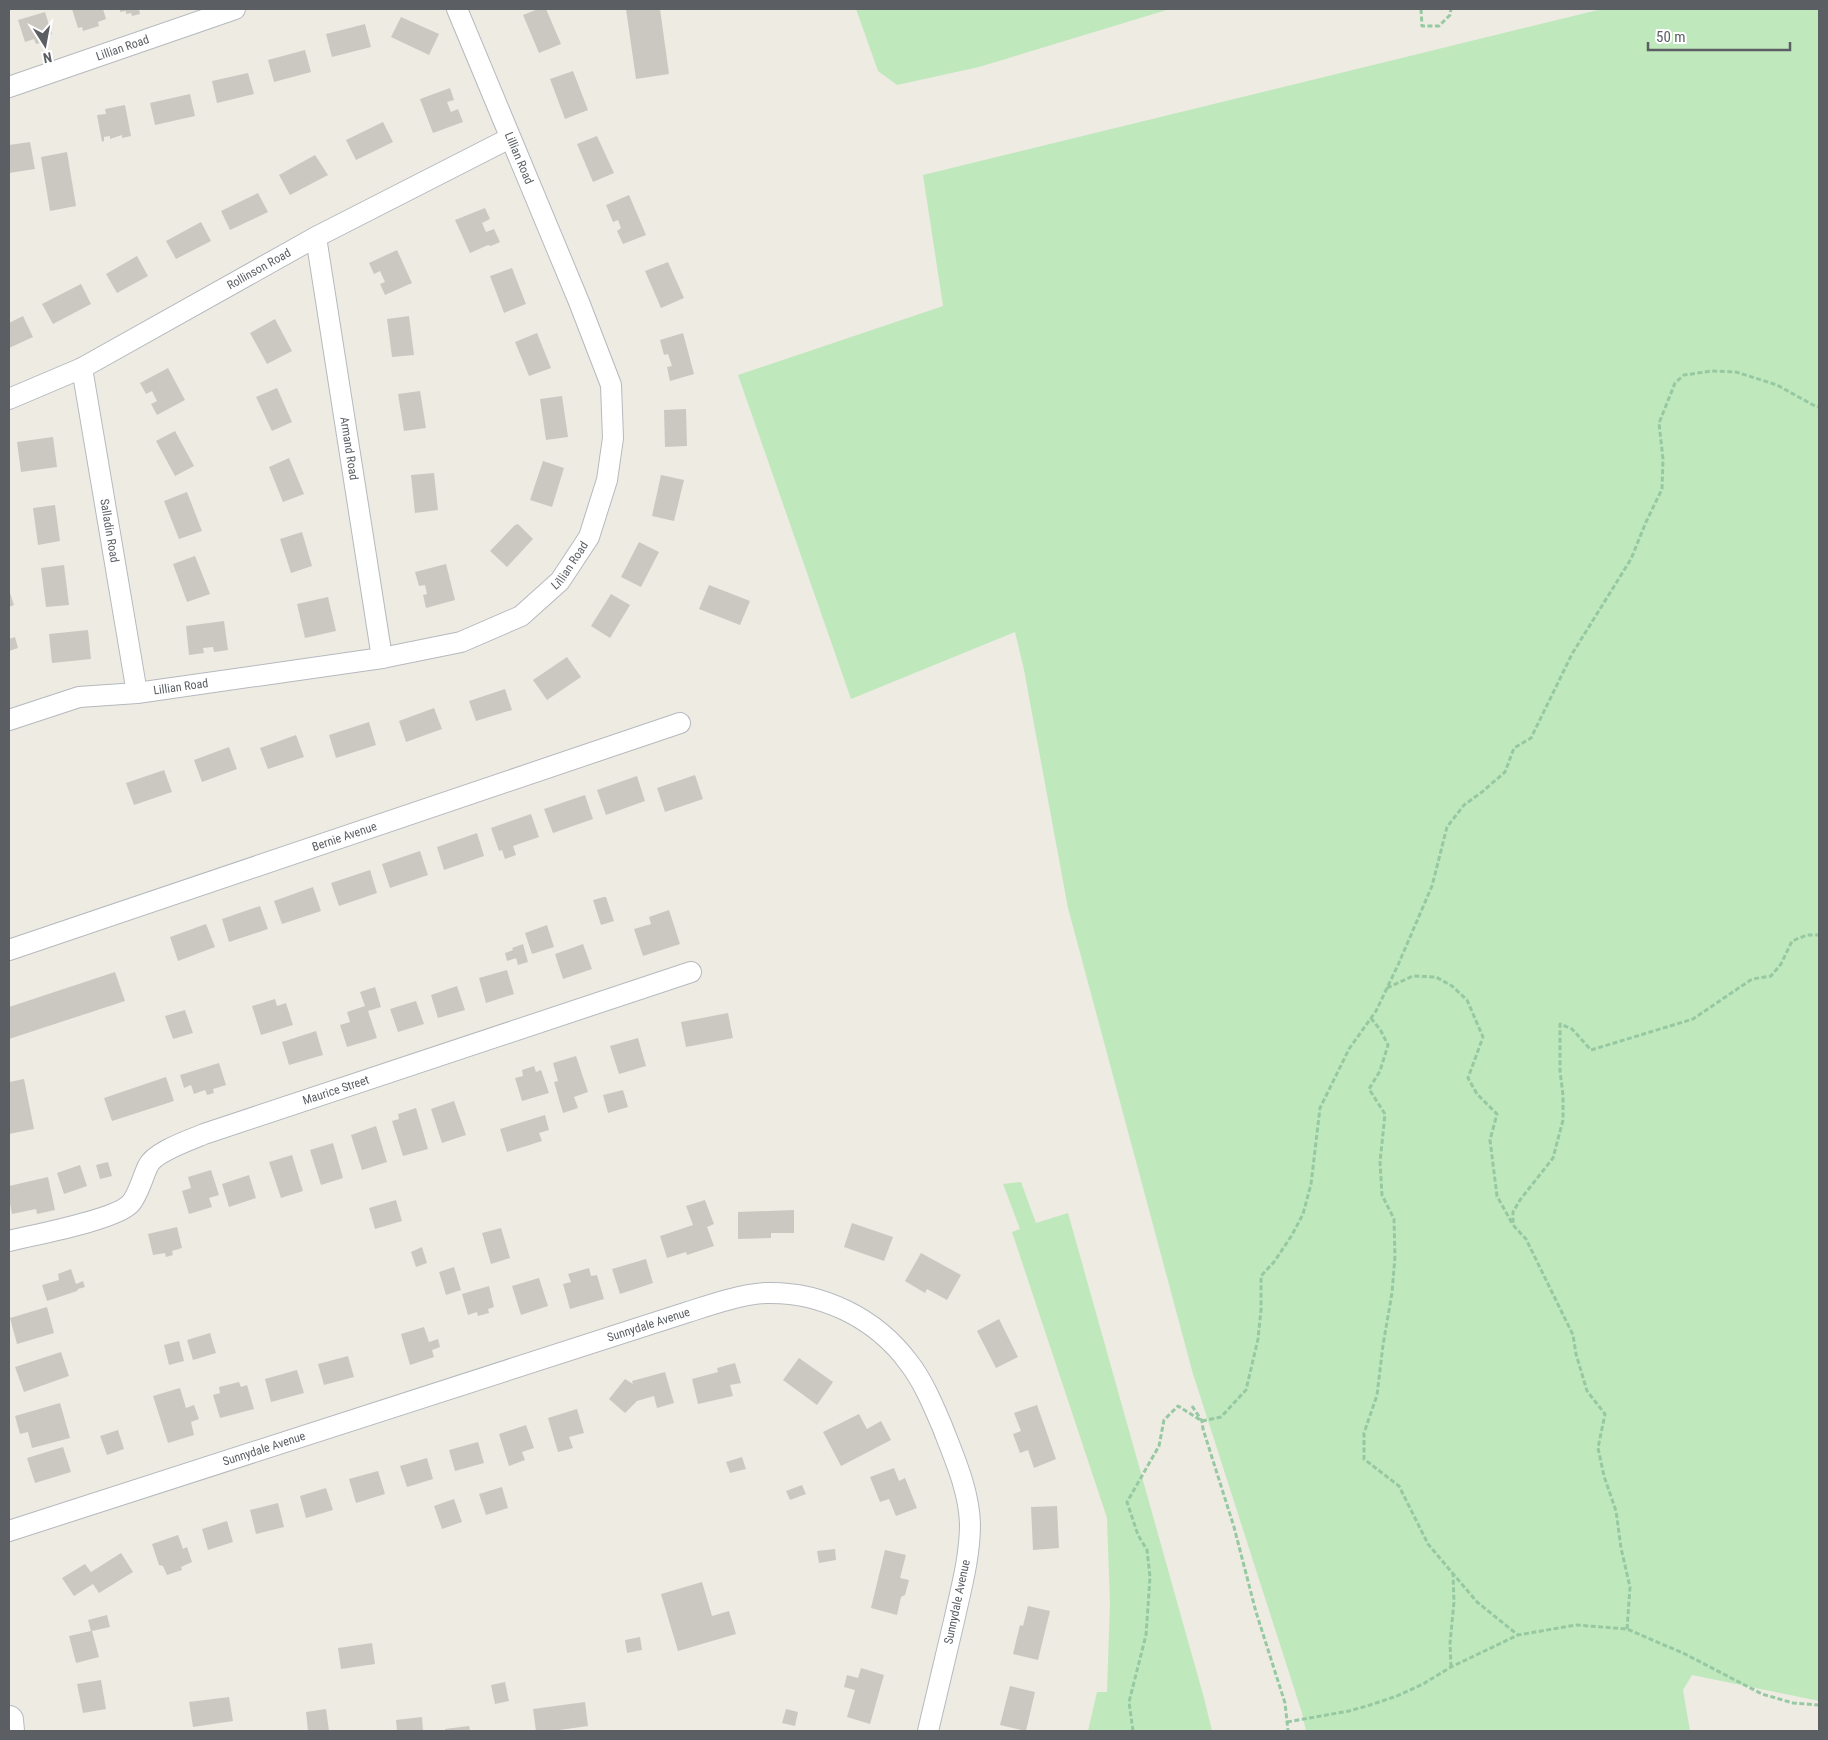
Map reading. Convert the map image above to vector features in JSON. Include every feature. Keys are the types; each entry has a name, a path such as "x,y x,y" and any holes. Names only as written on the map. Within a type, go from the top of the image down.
{"main road":[{"path":"9,1720 10,1731"}],"street":[{"name":"Lillian Road","path":"9,87 235,9"},
{"name":"Lillian Road","path":"9,720 79,697 137,693 382,658 461,642 521,616 560,580 589,537 607,480 614,438 611,385 580,302 457,9"},
{"name":"Rollinson Road","path":"9,399 82,368 316,237 510,138"},
{"name":"Armand Road","path":"316,237 382,658"},
{"name":"Salladin Road","path":"82,368 137,693"},
{"name":"Bernie Avenue","path":"9,950 680,723"},
{"name":"Maurice Street","path":"9,1240 117,1213 131,1204 149,1163 171,1148 204,1134 691,972"},
{"name":"Sunnydale Avenue","path":"9,1531 696,1309 764,1293 794,1294 830,1302 860,1318 884,1336 909,1363 932,1402 964,1485 970,1523 967,1565 928,1731"}],"path":[{"path":"1421,9 1422,26 1439,26 1450,15 1452,9"},
{"path":"1133,1731 1129,1702 1146,1635 1150,1577 1147,1550 1138,1535 1127,1502 1159,1446 1164,1420 1178,1406 1202,1421 1221,1417 1246,1390 1258,1339 1261,1310 1261,1276 1274,1262 1303,1214 1311,1184 1320,1108 1349,1048 1371,1018 1387,988 1432,886 1447,827 1464,804 1482,792 1505,772 1514,748 1531,738 1572,654 1632,559 1646,522 1662,489 1663,459 1659,423 1675,383 1684,375 1712,371 1736,372 1777,385 1819,407"},
{"path":"1514,1226 1513,1212 1520,1200 1553,1158 1563,1120 1560,1024 1572,1029 1592,1050 1693,1020 1752,979 1771,976 1781,964 1792,942 1807,935 1819,936"},
{"path":"1387,988 1413,976 1436,977 1452,986 1467,1000 1483,1037 1468,1078 1477,1094 1497,1114 1490,1140 1497,1196 1514,1226 1526,1239 1573,1335 1576,1354 1587,1391 1604,1414 1598,1448 1604,1476 1616,1511 1620,1548 1630,1587 1627,1629"},
{"path":"1371,1018 1382,1031 1388,1045 1380,1071 1369,1089 1385,1114 1380,1162 1382,1195 1394,1219 1395,1256 1392,1293 1382,1346 1377,1395 1364,1433 1364,1459 1399,1486 1428,1544 1477,1602 1518,1635"},
{"path":"1192,1406 1202,1421 1234,1527 1256,1612 1285,1703 1288,1731"},
{"path":"1451,1667 1450,1643 1454,1602 1453,1573"},
{"path":"1287,1722 1349,1711 1397,1696 1451,1667 1518,1635 1576,1625 1627,1629 1685,1654 1762,1694 1793,1704 1819,1705"}],"green space":[{"path":"856,9 1170,9 979,67 897,85 878,71"},
{"path":"1602,9 1819,9 1819,1701 1692,1675 1683,1690 1690,1731 1306,1731 1302,1713 1193,1374 1068,908 1024,670 1015,632 851,699 738,375 943,306 923,175"},
{"path":"1021,1182 1036,1223 1068,1213 1212,1731 1088,1731 1097,1692 1107,1692 1110,1603 1107,1518 1012,1232 1020,1229 1003,1184"}],"building":[{"path":"72,9 103,9 106,19 98,22 99,26 83,31 82,27 78,28"},
{"path":"120,9 139,9 140,14 132,16 131,13 126,14 126,11 120,12"},
{"path":"538,9 546,9 561,44 539,53 523,15"},
{"path":"626,9 660,9 669,74 636,79"},
{"path":"45,12 52,34 43,37 44,42 36,44 34,39 25,42 18,20"},
{"path":"401,17 439,34 429,55 391,37"},
{"path":"365,24 371,47 332,57 326,34"},
{"path":"305,50 311,72 274,82 268,60"},
{"path":"573,71 588,110 565,119 550,79"},
{"path":"248,73 254,94 217,103 212,81"},
{"path":"450,88 454,100 447,102 451,112 458,109 463,122 433,133 420,99"},
{"path":"190,94 195,116 155,125 150,103"},
{"path":"125,105 131,136 122,138 122,135 110,139 110,136 104,137 102,142 97,115 106,114 105,109"},
{"path":"383,122 393,142 356,160 346,140"},
{"path":"597,136 614,173 593,182 577,144"},
{"path":"30,142 35,169 9,173 9,145"},
{"path":"67,152 76,206 50,211 41,157"},
{"path":"315,155 328,175 290,195 279,175"},
{"path":"258,193 268,212 230,230 221,211"},
{"path":"629,195 646,235 623,244 617,231 621,228 618,220 613,222 606,205"},
{"path":"485,208 490,219 482,223 486,232 494,229 500,242 470,253 455,220"},
{"path":"201,222 211,241 176,259 166,241"},
{"path":"397,250 412,283 385,295 380,284 385,282 380,271 374,274 369,263"},
{"path":"137,256 148,276 117,293 106,274"},
{"path":"668,262 684,298 661,308 645,271"},
{"path":"512,268 526,304 504,313 490,276"},
{"path":"81,284 91,304 53,324 42,304"},
{"path":"23,316 33,337 9,348 9,323"},
{"path":"409,316 414,355 392,357 387,319"},
{"path":"275,319 292,351 267,364 250,333"},
{"path":"537,333 551,368 529,376 515,342"},
{"path":"683,333 694,374 670,381 667,367 672,366 668,354 664,355 660,340"},
{"path":"168,368 185,400 157,415 151,404 157,401 152,391 146,394 140,383"},
{"path":"277,388 292,422 272,431 256,397"},
{"path":"420,391 426,428 404,431 398,394"},
{"path":"562,396 568,437 546,440 540,399"},
{"path":"686,409 687,446 665,447 664,410"},
{"path":"175,431 194,466 175,476 156,441"},
{"path":"53,437 57,467 21,472 17,442"},
{"path":"289,458 304,494 283,502 269,467"},
{"path":"543,461 564,468 552,507 530,500"},
{"path":"434,473 438,510 415,513 411,475"},
{"path":"661,475 684,480 674,521 652,516"},
{"path":"187,492 202,531 179,539 164,501"},
{"path":"55,505 60,541 38,545 33,508"},
{"path":"518,524 533,539 507,567 490,551"},
{"path":"302,532 312,566 291,573 280,539"},
{"path":"639,542 659,552 641,587 621,577"},
{"path":"195,556 210,594 187,602 173,564"},
{"path":"446,564 455,600 426,608 423,595 427,594 425,585 419,586 415,572"},
{"path":"64,565 69,605 46,607 41,568"},
{"path":"709,585 750,601 740,625 699,609"},
{"path":"9,590 14,605 9,607"},
{"path":"611,594 630,605 610,638 591,626"},
{"path":"328,597 336,631 305,638 297,604"},
{"path":"224,621 228,650 214,652 213,647 203,648 204,653 189,655 186,626"},
{"path":"88,630 91,659 52,663 49,634"},
{"path":"15,637 18,648 9,651 9,639"},
{"path":"567,657 581,677 547,700 533,680"},
{"path":"505,689 512,710 476,721 469,701"},
{"path":"434,708 442,729 406,742 399,721"},
{"path":"369,722 376,745 336,758 329,735"},
{"path":"296,735 304,757 268,769 260,748"},
{"path":"229,747 237,769 202,782 194,760"},
{"path":"164,770 172,792 134,805 126,783"},
{"path":"695,775 703,799 665,812 657,788"},
{"path":"637,776 645,801 606,815 597,790"},
{"path":"585,795 593,819 553,833 544,809"},
{"path":"531,814 539,837 513,846 516,855 505,859 502,850 499,851 491,828"},
{"path":"477,833 484,856 444,870 437,847"},
{"path":"420,851 428,875 390,888 382,864"},
{"path":"370,870 377,893 339,906 331,883"},
{"path":"313,887 321,911 282,924 274,901"},
{"path":"606,897 614,921 601,925 593,900"},
{"path":"260,906 268,929 229,942 222,919"},
{"path":"669,910 680,944 643,956 634,929 651,924 649,917"},
{"path":"206,924 215,947 178,961 170,937"},
{"path":"547,925 554,947 532,954 525,933"},
{"path":"523,944 528,962 518,965 516,958 507,961 505,953"},
{"path":"583,944 592,969 563,979 555,954"},
{"path":"507,970 514,994 486,1003 479,978"},
{"path":"115,972 125,1001 9,1039 9,1007"},
{"path":"457,986 465,1010 438,1018 431,995"},
{"path":"375,987 381,1007 368,1011 377,1038 347,1047 340,1025 350,1022 347,1012 365,1006 360,992"},
{"path":"275,999 277,1006 286,1003 293,1025 261,1035 252,1006"},
{"path":"416,1001 424,1024 398,1032 390,1009"},
{"path":"185,1010 193,1033 173,1039 165,1016"},
{"path":"728,1013 733,1038 686,1047 681,1022"},
{"path":"316,1031 323,1055 289,1065 282,1042"},
{"path":"638,1038 646,1066 619,1074 610,1046"},
{"path":"576,1056 588,1092 574,1097 578,1108 563,1113 554,1082 558,1081 553,1063"},
{"path":"219,1063 226,1085 213,1089 214,1093 207,1095 205,1090 194,1094 191,1085 184,1088 180,1075"},
{"path":"534,1066 536,1072 541,1070 549,1093 522,1101 515,1078 523,1076 522,1070"},
{"path":"166,1077 174,1101 112,1121 104,1098"},
{"path":"24,1079 34,1129 9,1134 9,1082"},
{"path":"623,1090 628,1107 608,1113 603,1095"},
{"path":"454,1101 466,1135 442,1143 431,1109"},
{"path":"416,1108 428,1149 403,1156 392,1121 399,1119 398,1114"},
{"path":"545,1115 549,1130 539,1133 542,1141 507,1152 500,1129"},
{"path":"376,1126 387,1162 362,1170 351,1135"},
{"path":"333,1143 343,1178 321,1185 310,1150"},
{"path":"292,1155 303,1191 281,1198 269,1162"},
{"path":"108,1162 112,1176 100,1179 96,1165"},
{"path":"80,1165 87,1186 64,1194 57,1173"},
{"path":"211,1170 219,1195 209,1198 212,1207 189,1214 182,1191 191,1188 188,1177"},
{"path":"249,1175 256,1198 229,1207 222,1184"},
{"path":"48,1177 55,1210 37,1214 36,1209 12,1214 9,1186"},
{"path":"396,1200 402,1221 375,1229 369,1208"},
{"path":"705,1200 714,1224 707,1227 714,1246 687,1255 686,1252 667,1258 660,1236 693,1225 686,1206"},
{"path":"794,1210 794,1233 771,1233 771,1238 738,1239 738,1212"},
{"path":"852,1223 893,1237 884,1261 844,1247"},
{"path":"177,1227 182,1248 172,1251 173,1255 166,1257 165,1253 153,1255 148,1234"},
{"path":"501,1228 510,1258 491,1264 482,1233"},
{"path":"422,1247 427,1263 416,1267 411,1252"},
{"path":"921,1253 961,1275 947,1300 927,1289 925,1293 905,1281"},
{"path":"646,1259 653,1283 620,1294 612,1269"},
{"path":"454,1267 461,1290 446,1295 439,1272"},
{"path":"589,1268 591,1276 597,1275 604,1299 570,1309 563,1284 571,1282 568,1274"},
{"path":"71,1269 76,1284 83,1281 85,1287 47,1301 42,1285 59,1280 58,1274"},
{"path":"539,1278 548,1306 521,1315 512,1286"},
{"path":"489,1286 494,1307 488,1309 489,1313 478,1316 477,1312 468,1315 462,1294"},
{"path":"47,1307 54,1333 17,1344 10,1318"},
{"path":"999,1319 1018,1357 996,1368 977,1331"},
{"path":"424,1327 429,1342 438,1339 440,1347 432,1350 434,1357 410,1365 401,1334"},
{"path":"210,1333 216,1353 193,1360 187,1340"},
{"path":"179,1341 184,1361 169,1365 164,1345"},
{"path":"61,1352 69,1376 24,1392 15,1367"},
{"path":"348,1356 354,1377 324,1385 318,1364"},
{"path":"799,1358 833,1382 817,1405 783,1380"},
{"path":"735,1363 741,1383 730,1385 733,1396 698,1404 692,1379 718,1372 717,1368"},
{"path":"297,1370 304,1393 271,1402 265,1379"},
{"path":"665,1372 674,1403 657,1408 654,1396 637,1401 625,1413 609,1399 625,1379 633,1384 632,1381"},
{"path":"239,1382 241,1387 247,1385 254,1409 220,1418 213,1395 220,1393 219,1387"},
{"path":"180,1388 186,1408 194,1405 199,1419 191,1422 194,1435 168,1443 153,1396"},
{"path":"60,1403 70,1438 32,1448 28,1432 20,1434 15,1416"},
{"path":"1037,1405 1056,1459 1034,1468 1028,1450 1020,1453 1013,1434 1021,1431 1014,1413"},
{"path":"577,1409 584,1433 569,1437 573,1448 558,1452 548,1418"},
{"path":"859,1414 867,1429 881,1421 891,1440 841,1466 823,1432"},
{"path":"526,1425 534,1448 522,1452 525,1460 509,1466 499,1434"},
{"path":"118,1430 124,1449 107,1455 100,1436"},
{"path":"478,1442 484,1463 455,1471 449,1450"},
{"path":"63,1447 71,1472 35,1483 27,1458"},
{"path":"742,1457 746,1469 730,1473 726,1462"},
{"path":"427,1458 433,1479 407,1487 400,1466"},
{"path":"894,1468 899,1481 905,1478 917,1508 896,1516 889,1499 880,1502 870,1477"},
{"path":"378,1471 385,1494 356,1503 349,1479"},
{"path":"802,1485 806,1494 790,1500 786,1491"},
{"path":"502,1487 508,1508 486,1515 479,1494"},
{"path":"326,1488 333,1510 306,1518 300,1496"},
{"path":"454,1499 462,1522 442,1529 434,1506"},
{"path":"278,1503 284,1527 256,1534 250,1510"},
{"path":"1057,1506 1059,1548 1033,1550 1031,1507"},
{"path":"227,1521 233,1542 208,1550 202,1529"},
{"path":"178,1535 183,1549 187,1547 192,1562 181,1567 182,1570 167,1575 163,1566 159,1565 152,1544"},
{"path":"835,1549 836,1560 819,1563 817,1551"},
{"path":"885,1550 906,1555 900,1578 909,1580 905,1595 901,1597 897,1615 871,1608"},
{"path":"121,1553 133,1572 99,1593 93,1584 74,1596 62,1578 85,1564 91,1572"},
{"path":"702,1582 712,1616 729,1611 736,1634 678,1651 661,1594"},
{"path":"1028,1606 1050,1611 1038,1660 1013,1654 1020,1625 1023,1626"},
{"path":"107,1615 110,1627 92,1631 99,1657 76,1663 69,1636 91,1631 88,1620"},
{"path":"640,1637 642,1650 627,1653 625,1640"},
{"path":"372,1643 375,1664 341,1669 338,1648"},
{"path":"861,1668 884,1675 870,1724 847,1717 855,1690 844,1687 847,1675 858,1678"},
{"path":"101,1680 106,1709 83,1713 77,1684"},
{"path":"505,1682 509,1701 495,1704 491,1685"},
{"path":"1010,1686 1035,1692 1026,1731 1000,1725"},
{"path":"229,1697 233,1721 193,1727 189,1702"},
{"path":"585,1702 588,1726 552,1731 536,1731 533,1709"},
{"path":"326,1709 329,1731 308,1731 306,1712"},
{"path":"786,1709 798,1712 795,1726 782,1723"},
{"path":"422,1717 423,1731 397,1731 396,1720"},
{"path":"469,1726 470,1731 445,1731 445,1729"}]}
